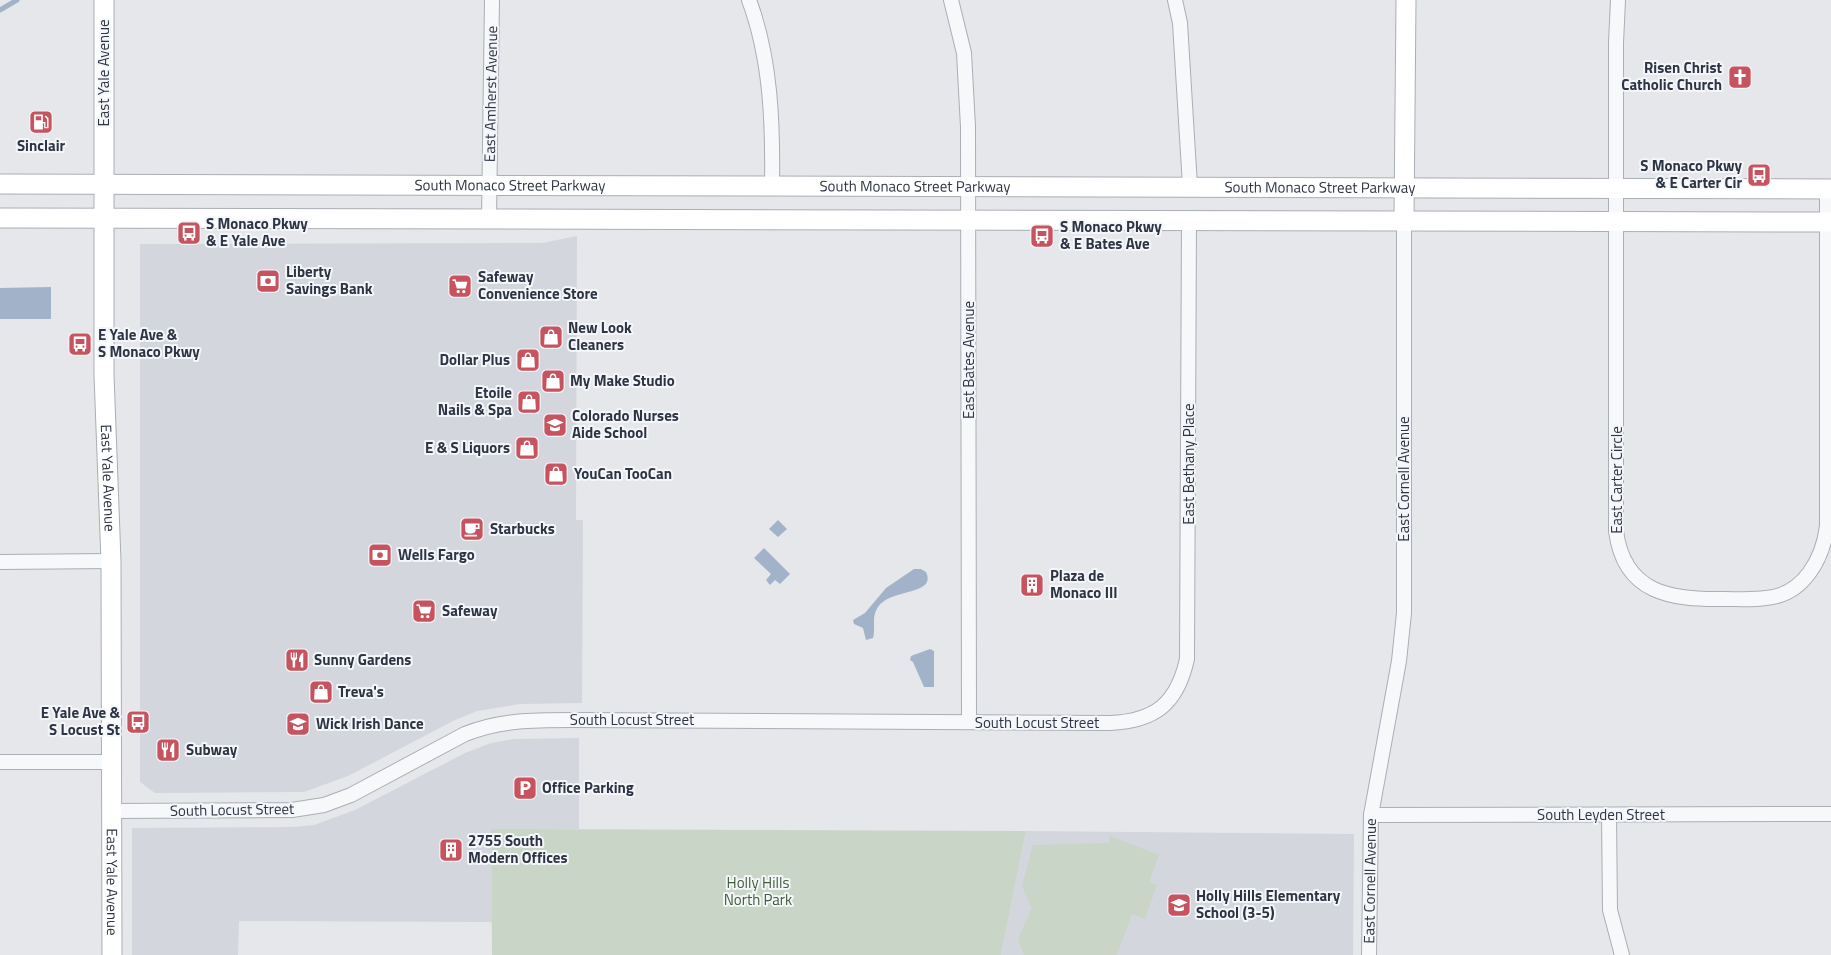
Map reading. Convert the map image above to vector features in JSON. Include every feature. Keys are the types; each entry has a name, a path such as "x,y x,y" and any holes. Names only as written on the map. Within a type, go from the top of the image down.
{"main road":[{"name":"East Yale Avenue","path":"104,0 105,388 111,562 110,811 112,955"},
{"name":"East Cornell Avenue","path":"1404,220 1406,0"},
{"name":"South Monaco Street Parkway","path":"0,184 969,185 1829,189"},
{"path":"0,218 1829,222"}],"street":[{"name":"East Amherst Avenue","path":"489,218 492,0"},
{"path":"749,0 768,80 773,138 772,186"},
{"name":"East Bates Avenue","path":"951,0 964,53 969,185 969,722"},
{"path":"1175,0 1180,23 1190,186"},
{"name":"East Carter Circle","path":"1618,0 1616,43 1618,542 1630,570 1647,585 1670,596 1691,599 1767,598 1783,593 1807,577 1820,557 1825,545 1827,526 1829,189"},
{"name":"East Cornell Avenue","path":"1369,955 1371,815 1399,661 1404,613 1404,220"},
{"name":"East Bethany Place","path":"1167,702 1177,690 1183,676 1188,640 1189,221"},
{"path":"0,562 111,562"},
{"name":"South Locust Street","path":"110,811 292,810 324,805 346,797 466,734 484,727 507,722 570,720 1125,722 1147,717 1167,702"},
{"path":"0,762 111,762"},
{"name":"South Leyden Street","path":"1371,815 1831,814"},
{"path":"1609,815 1610,910 1622,955"}],"shaded area":[{"path":"577,236 576,520 583,520 582,703 520,704 477,711 453,721 348,776 304,792 155,793 140,782 140,244 542,243"},
{"path":"579,738 579,829 491,829 492,922 239,921 238,955 132,955 132,828 294,827 314,825 355,810 465,753 491,743 514,739"},
{"path":"1026,831 1354,834 1353,955 1001,955"}],"green space":[{"name":"Holly Hills North Park","path":"491,829 1026,831 1001,955 492,955"},
{"path":"1110,836 1159,855 1149,882 1157,885 1145,919 1132,914 1117,955 1024,955 1018,939 1032,908 1022,886 1033,845 1109,843"}],"water":[{"path":"51,287 51,319 0,319 0,288"},
{"path":"778,520 787,529 778,537 769,529"},
{"path":"764,548 790,574 780,584 775,580 770,585 766,580 771,574 754,558"},
{"path":"914,569 921,569 926,572 928,580 925,585 919,589 884,601 876,611 873,638 866,640 863,628 854,624 853,620 865,613 886,588"},
{"path":"930,649 934,651 934,687 924,687 913,662 910,660 911,656"}],"waterway":[{"path":"0,10 17,0"}],"place":[{"name":"Risen Christ Catholic Church","path":"1740,77"},
{"name":"Sinclair","path":"41,122"},
{"name":"S Monaco Pkwy & E Carter Cir","path":"1759,175"},
{"name":"S Monaco Pkwy & E Yale Ave","path":"189,233"},
{"name":"S Monaco Pkwy & E Bates Ave","path":"1042,236"},
{"name":"Liberty Savings Bank","path":"268,281"},
{"name":"Safeway Convenience Store","path":"460,286"},
{"name":"New Look Cleaners","path":"551,337"},
{"name":"E Yale Ave & S Monaco Pkwy","path":"80,344"},
{"name":"Dollar Plus","path":"528,360"},
{"name":"My Make Studio","path":"553,381"},
{"name":"Etoile Nails & Spa","path":"529,402"},
{"name":"Colorado Nurses Aide School","path":"555,425"},
{"name":"E & S Liquors","path":"527,448"},
{"name":"YouCan TooCan","path":"556,474"},
{"name":"Starbucks","path":"472,529"},
{"name":"Wells Fargo","path":"380,555"},
{"name":"Plaza de Monaco III","path":"1032,585"},
{"name":"Safeway","path":"424,611"},
{"name":"Sunny Gardens","path":"297,660"},
{"name":"Treva's","path":"321,692"},
{"name":"E Yale Ave & S Locust St","path":"138,722"},
{"name":"Wick Irish Dance","path":"298,724"},
{"name":"Subway","path":"168,750"},
{"name":"Office Parking","path":"525,788"},
{"name":"2755 South Modern Offices","path":"451,850"},
{"name":"Holly Hills Elementary School (3-5)","path":"1179,905"}]}
